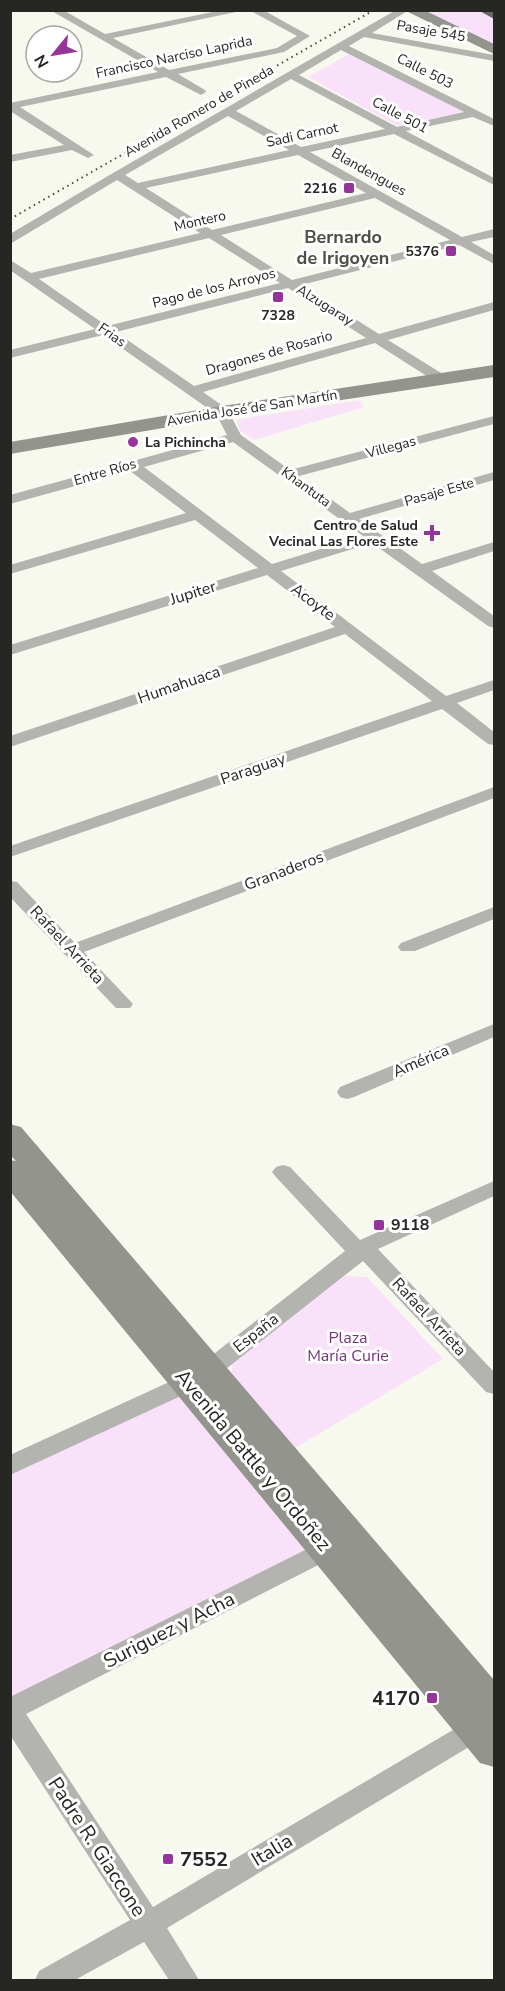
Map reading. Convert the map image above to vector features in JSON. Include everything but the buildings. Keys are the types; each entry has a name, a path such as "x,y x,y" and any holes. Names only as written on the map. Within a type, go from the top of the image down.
{"highway":[{"path":"486,10 495,14"}],"main road":[{"path":"411,10 495,50"},
{"name":"Avenida José de San Martín","path":"437,376 494,363"},
{"name":"Avenida José de San Martín","path":"10,440 437,376 495,371"},
{"name":"Avenida José de San Martín","path":"10,448 218,409"},
{"name":"Avenida Battle y Ordoñez","path":"10,1134 199,1377 327,1549 490,1726"},
{"name":"Avenida Battle y Ordoñez","path":"10,1170 199,1377 490,1726"}],"street":[{"path":"55,10 201,92"},
{"path":"104,38 240,10"},
{"name":"Francisco Narciso Laprida","path":"10,106 280,50 305,36 254,10"},
{"name":"Avenida Romero de Pineda","path":"10,240 117,175 404,10"},
{"name":"Pasaje 545","path":"362,34 495,58"},
{"name":"Calle 503","path":"341,46 495,123"},
{"name":"Calle 501","path":"291,75 495,182"},
{"path":"10,106 88,155"},
{"name":"Blandengues","path":"228,111 495,260"},
{"name":"Sadi Carnot","path":"137,187 474,113"},
{"path":"10,159 73,146"},
{"name":"Alzugaray","path":"117,175 437,376"},
{"name":"Montero","path":"30,277 377,194"},
{"name":"Pago de los Arroyos","path":"10,354 495,233"},
{"name":"Frias","path":"10,264 218,409"},
{"name":"Dragones de Rosario","path":"191,391 495,306"},
{"name":"Khantuta","path":"218,409 235,437 495,623"},
{"name":"Villegas","path":"288,475 495,420"},
{"name":"Entre Ríos","path":"10,500 235,437"},
{"name":"Acoyte","path":"132,465 495,740"},
{"name":"Pasaje Este","path":"348,518 495,476"},
{"path":"10,570 198,514"},
{"name":"Jupiter","path":"10,650 375,537"},
{"path":"421,570 495,546"},
{"path":"477,610 495,605"},
{"name":"Humahuaca","path":"10,742 347,628"},
{"name":"Paraguay","path":"10,852 495,685"},
{"name":"Granaderos","path":"73,950 495,792"},
{"name":"Rafael Arrieta","path":"10,886 123,1004"},
{"path":"408,947 495,913"},
{"name":"América","path":"347,1092 495,1030"},
{"name":"Rafael Arrieta","path":"283,1172 495,1386"},
{"name":"España","path":"10,1466 199,1377 361,1250 495,1188"},
{"name":"Suriguez y Acha","path":"10,1711 327,1549"},
{"name":"Padre R. Giaccone","path":"10,1711 184,1980"},
{"name":"Italia","path":"50,1980 490,1726"}],"green space":[{"path":"411,11 494,11 494,50"},
{"path":"349,54 462,112 402,126 396,125 308,77"},
{"path":"359,400 364,407 254,440 240,431 236,420"},
{"name":"Plaza María Curie","path":"345,1276 367,1277 443,1359 292,1450 232,1379 232,1362"},
{"path":"188,1383 327,1549 11,1710 10,1466"}],"railway":[{"path":"10,219 374,10"}],"place":[{"name":"2216","path":"349,188"},
{"name":"5376","path":"451,251"},
{"name":"7328","path":"278,297"},
{"name":"La Pichincha","path":"133,442"},
{"name":"Centro de Salud Vecinal Las Flores Este","path":"432,533"},
{"name":"9118","path":"379,1225"},
{"name":"4170","path":"432,1698"},
{"name":"7552","path":"168,1859"}],"district":[{"name":"Bernardo de Irigoyen","path":"343,247"}]}
